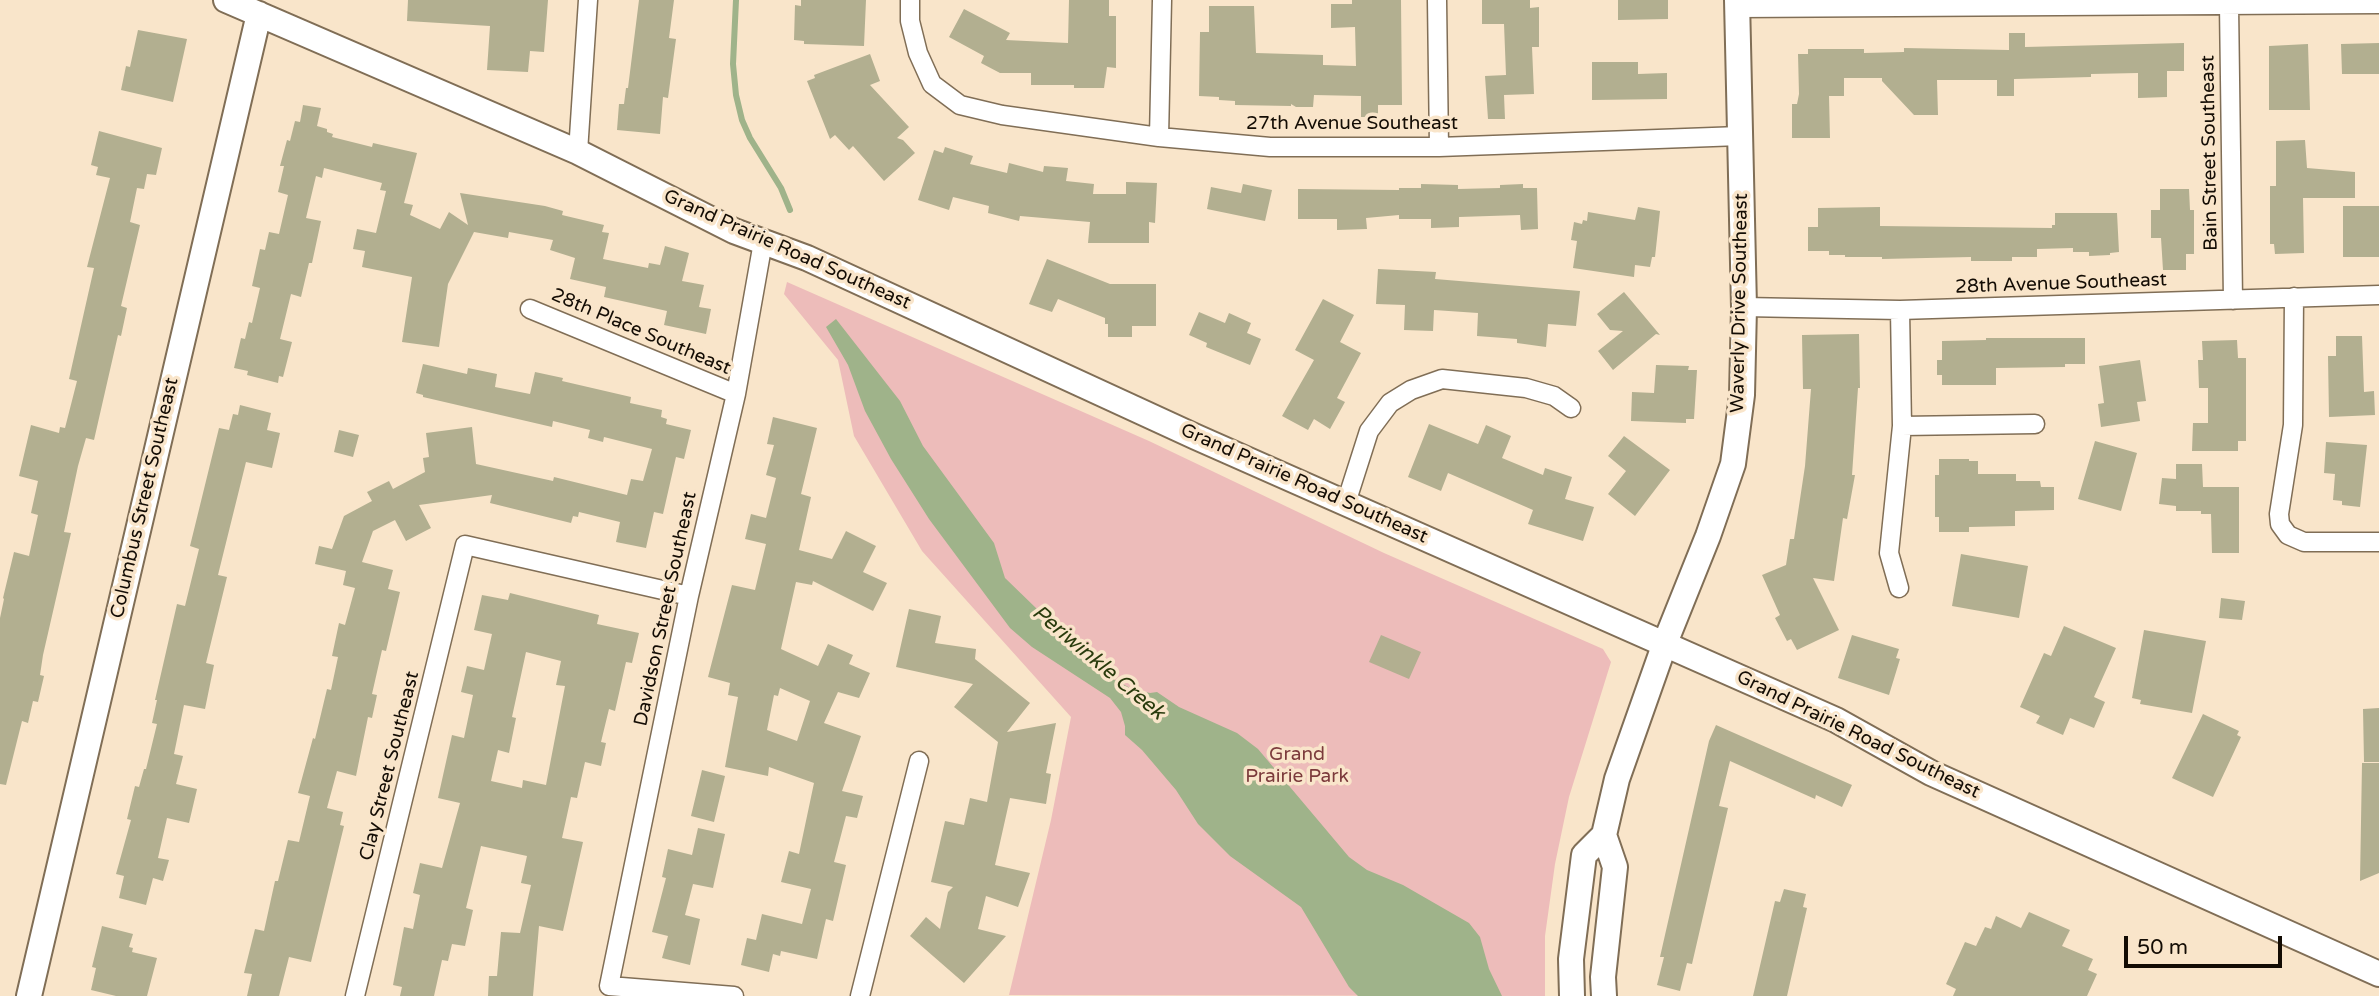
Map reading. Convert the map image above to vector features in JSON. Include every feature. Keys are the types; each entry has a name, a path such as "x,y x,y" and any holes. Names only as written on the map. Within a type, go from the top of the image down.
{"main road":[{"name":"Grand Prairie Road Southeast","path":"226,0 260,7 578,152 734,231 807,258 1194,436 1836,720 1931,773 2379,974"},
{"name":"Waverly Drive Southeast","path":"1572,996 1571,959 1584,855 1604,835 1617,779 1733,464 1742,395 1744,307 1737,4"},
{"name":"Columbus Street Southeast","path":"29,996 260,7"},
{"path":"1604,835 1615,867 1603,977 1604,996"}],"street":[{"path":"578,152 589,0"},
{"name":"27th Avenue Southeast","path":"910,0 910,21 918,53 932,84 960,105 1002,115 1159,137 1270,148 1439,147 1740,136"},
{"path":"1159,137 1162,0"},
{"path":"1437,0 1439,147"},
{"path":"1737,4 2379,4"},
{"name":"Bain Street Southeast","path":"2228,5 2233,300"},
{"name":"Davidson Street Southeast","path":"734,996 610,986 689,596 736,394 763,242"},
{"name":"28th Avenue Southeast","path":"1744,307 1900,310 2379,295"},
{"path":"2294,297 2293,425 2279,514 2280,524 2288,535 2305,542 2379,542"},
{"name":"28th Place Southeast","path":"530,309 736,394"},
{"path":"1899,588 1889,553 1902,426 1900,310"},
{"path":"1346,503 1369,431 1390,403 1411,390 1442,379 1526,388 1554,396 1571,408"},
{"path":"1902,426 2035,424"},
{"name":"Clay Street Southeast","path":"355,996 465,545 689,596"},
{"path":"860,996 919,761"}],"green space":[{"name":"Grand Prairie Park","path":"787,282 1149,441 1384,553 1603,649 1611,662 1569,797 1555,864 1545,936 1545,996 1009,995 1051,820 1071,717 922,551 854,436 838,360 784,294"}],"shaded area":[{"path":"836,319 900,401 923,446 994,543 1005,578 1098,668 1113,679 1132,689 1157,692 1179,707 1237,733 1258,749 1349,857 1367,870 1403,885 1469,923 1480,937 1489,969 1502,996 1358,996 1349,987 1301,907 1230,856 1198,824 1176,790 1142,750 1125,735 1121,712 1110,698 1032,647 1010,628 929,519 891,459 865,411 848,365 826,327"}],"building":[{"path":"408,0 548,0 544,52 530,51 528,72 487,70 490,26 407,21"},
{"path":"639,0 674,0 669,38 676,39 668,98 663,97 660,134 617,130 619,104 624,104 628,88"},
{"path":"801,0 866,0 864,46 804,44 804,41 794,40 795,5 801,6"},
{"path":"1069,0 1109,0 1109,16 1116,16 1116,68 1107,67 1104,88 1031,85 1031,73 1000,73 981,63 984,56 949,37 964,9 1010,33 1006,40 1068,43"},
{"path":"1352,0 1401,0 1402,105 1378,105 1378,117 1361,117 1361,96 1314,95 1313,107 1296,107 1291,104 1235,105 1235,101 1219,100 1219,97 1199,96 1200,32 1209,32 1209,6 1254,6 1256,53 1323,55 1323,65 1356,66 1355,27 1331,28 1331,4 1352,4"},
{"path":"1482,0 1530,0 1530,8 1539,7 1539,47 1532,47 1534,94 1504,95 1505,119 1488,119 1485,76 1506,75 1504,24 1482,24"},
{"path":"1618,0 1668,0 1668,19 1618,20"},
{"path":"138,30 187,39 173,102 121,90 126,66 130,67"},
{"path":"2009,33 2025,33 2025,47 2184,43 2184,71 2167,71 2167,97 2138,98 2138,73 2014,79 2014,96 1997,96 1997,80 1937,80 1938,115 1914,115 1882,78 1844,78 1844,96 1829,96 1830,138 1792,138 1792,104 1797,104 1799,94 1798,54 1808,54 1808,49 1864,49 1864,53 1904,52 1904,48 2009,50"},
{"path":"2379,43 2379,74 2342,74 2341,44"},
{"path":"2308,44 2310,110 2269,110 2269,46"},
{"path":"870,54 880,81 870,85 909,127 897,138 903,140 915,153 884,181 853,146 849,150 835,135 830,139 807,81 815,78 814,75"},
{"path":"1592,62 1638,62 1638,74 1667,73 1667,99 1592,100"},
{"path":"303,105 321,108 317,126 327,129 327,132 333,134 332,137 372,147 373,143 417,153 404,203 413,205 410,215 440,229 449,212 468,225 460,193 545,206 563,211 562,215 604,225 602,232 609,233 603,259 648,268 649,263 660,265 665,246 689,253 682,281 704,285 699,307 711,309 706,334 664,325 667,311 604,297 606,287 570,279 575,258 550,250 553,240 509,232 508,238 474,232 448,284 439,347 402,342 412,277 362,267 365,251 353,249 357,229 376,233 386,191 380,190 382,183 324,168 322,178 316,176 306,218 321,221 312,263 309,263 301,297 291,294 280,339 292,342 283,377 279,376 278,383 247,375 248,371 234,368 241,338 245,339 249,322 252,323 260,288 252,286 260,249 265,250 269,232 279,234 288,195 278,192 284,166 280,166 295,121 300,122"},
{"path":"99,131 162,148 156,175 147,174 144,189 137,188 130,222 140,225 121,306 127,308 121,336 118,335 94,440 86,438 78,466 64,532 71,533 43,655 40,675 44,676 38,702 33,701 28,723 22,721 6,785 0,784 0,618 14,552 29,556 38,515 31,513 38,481 19,476 31,425 59,433 60,427 65,428 77,381 69,379 94,268 87,267 110,178 96,175 98,167 91,165"},
{"path":"2305,140 2307,168 2355,172 2355,198 2303,198 2304,253 2275,254 2274,244 2270,244 2270,186 2276,186 2276,141"},
{"path":"945,147 973,156 970,164 1007,173 1009,163 1043,172 1044,166 1068,168 1066,181 1094,184 1093,194 1126,194 1126,182 1157,183 1155,223 1149,222 1149,243 1088,243 1090,222 1020,216 1019,221 988,213 989,206 953,197 949,210 918,200 934,150 943,153"},
{"path":"1243,184 1272,190 1265,221 1207,209 1211,187 1241,193"},
{"path":"1421,184 1458,185 1458,189 1500,188 1500,185 1523,184 1523,188 1537,188 1538,229 1521,230 1520,215 1459,217 1459,227 1431,228 1431,219 1399,219 1399,215 1366,218 1367,229 1337,230 1337,219 1298,219 1298,189 1399,190 1421,188"},
{"path":"2160,189 2189,189 2190,210 2194,210 2194,254 2186,254 2186,270 2163,270 2161,238 2151,238 2151,210 2160,210"},
{"path":"2343,206 2379,206 2379,257 2343,257"},
{"path":"1638,207 1660,211 1655,257 1652,257 1650,267 1635,265 1634,277 1573,268 1577,241 1571,240 1574,222 1582,224 1583,220 1587,221 1588,212 1635,220"},
{"path":"1880,207 1880,226 2052,228 2052,225 2055,225 2055,213 2117,213 2119,252 2089,256 2089,252 2073,252 2073,248 2037,249 2037,257 2012,257 2012,261 1971,261 1971,257 1882,259 1829,255 1829,251 1808,251 1808,227 1818,227 1818,208"},
{"path":"1047,259 1110,284 1156,284 1156,326 1132,326 1132,337 1108,337 1105,318 1058,299 1052,312 1029,304"},
{"path":"1378,269 1436,272 1435,279 1580,291 1576,326 1548,324 1546,347 1517,343 1517,339 1477,336 1478,313 1434,310 1433,331 1404,330 1405,305 1376,304"},
{"path":"1624,292 1660,335 1656,334 1613,370 1598,351 1623,331 1610,330 1597,314"},
{"path":"1323,299 1354,315 1340,342 1361,353 1337,398 1345,402 1330,429 1314,419 1308,430 1282,416 1314,360 1295,350"},
{"path":"1199,312 1225,323 1229,313 1251,323 1247,333 1261,339 1250,365 1206,347 1207,343 1189,335"},
{"path":"1859,334 1860,388 1852,475 1855,475 1847,519 1843,518 1834,581 1813,578 1839,630 1797,650 1791,639 1787,641 1775,618 1780,615 1762,575 1786,565 1790,539 1794,539 1805,466 1811,389 1803,389 1802,335"},
{"path":"2336,336 2362,336 2364,392 2374,391 2375,415 2329,417 2328,356 2336,356"},
{"path":"2085,338 2085,364 1996,368 1996,385 1942,385 1942,375 1937,375 1937,360 1942,360 1942,341"},
{"path":"2237,340 2238,358 2246,358 2246,441 2238,441 2238,451 2192,451 2193,423 2208,423 2208,388 2199,388 2198,360 2203,360 2202,341"},
{"path":"2140,360 2146,401 2137,402 2140,421 2101,427 2098,404 2104,403 2099,366"},
{"path":"423,364 467,374 468,368 497,374 495,387 530,394 535,372 631,397 630,403 662,410 661,417 667,419 666,424 691,430 684,459 676,457 663,514 654,512 646,548 616,542 620,522 579,512 578,517 573,516 571,523 490,503 492,495 419,505 431,528 406,541 395,520 373,531 362,562 393,570 388,589 400,592 386,651 382,650 372,694 377,695 372,718 368,717 356,776 337,771 327,808 343,812 340,825 344,826 311,962 289,957 279,996 247,996 252,974 244,973 255,929 264,931 275,881 278,881 288,840 299,842 310,796 298,793 327,689 331,690 338,657 332,656 339,623 345,625 355,588 343,585 346,571 315,564 319,546 332,549 344,516 372,501 367,492 389,481 393,489 425,472 423,458 429,457 426,433 472,427 476,464 553,481 554,477 627,495 631,479 643,481 652,449 604,437 603,442 588,438 590,430 553,421 552,427 423,397 416,393"},
{"path":"1656,365 1689,366 1688,370 1697,370 1694,419 1686,419 1686,423 1631,421 1632,392 1654,393"},
{"path":"240,405 271,413 267,430 280,433 272,468 246,462 218,575 227,577 206,663 214,665 205,709 184,705 174,754 183,756 176,784 197,789 189,823 167,818 158,858 169,860 163,881 153,878 146,905 119,898 124,876 116,874 131,820 127,819 135,786 139,787 146,769 157,724 152,723 155,700 177,604 185,606 199,549 190,546 219,428 229,430 233,414 238,415"},
{"path":"773,417 817,428 801,494 811,497 799,550 832,559 846,531 876,546 863,572 887,583 873,611 813,581 812,585 796,582 781,649 818,666 828,644 853,655 849,664 870,673 859,698 838,692 824,723 861,736 842,791 863,796 857,818 846,816 834,862 846,865 833,921 826,919 817,959 781,951 780,956 773,954 769,972 741,965 747,938 756,940 762,914 802,924 811,889 781,882 789,851 799,854 814,783 769,767 768,776 725,767 738,697 728,695 730,683 708,677 732,585 755,590 766,544 745,539 751,514 766,518 776,478 766,475 774,445 767,444","holes":["780,688 810,701 797,741 767,730 774,695 778,696"]},
{"path":"1429,424 1478,444 1486,425 1511,436 1502,458 1543,475 1545,468 1572,477 1565,499 1594,507 1583,541 1528,524 1533,510 1448,473 1441,491 1408,477"},
{"path":"339,430 359,435 353,457 334,452"},
{"path":"1624,436 1670,470 1635,516 1608,494 1626,471 1608,456"},
{"path":"2095,441 2137,453 2121,511 2078,499"},
{"path":"2326,442 2367,445 2360,507 2342,505 2342,501 2333,500 2335,474 2324,473"},
{"path":"1939,459 1978,461 1978,474 2016,474 2016,481 2040,481 2041,487 2054,487 2054,510 2015,511 2015,526 1969,527 1969,532 1939,532 1939,517 1935,517 1935,475 1939,475"},
{"path":"2176,464 2202,464 2203,487 2239,487 2239,553 2212,553 2211,514 2201,514 2201,511 2176,511 2176,506 2159,504 2162,478 2176,479"},
{"path":"1961,554 2028,566 2019,618 1952,606"},
{"path":"510,593 599,615 597,624 639,633 632,663 626,662 615,711 609,709 601,742 606,743 601,766 585,762 577,798 571,797 562,838 583,842 563,931 539,926 533,996 488,996 489,976 497,976 501,932 520,933 531,885 521,883 527,856 481,846 466,908 473,910 465,946 452,944 448,961 442,960 434,996 400,996 402,987 393,985 404,927 413,929 420,895 413,893 420,863 442,868 460,803 438,798 452,735 464,738 473,695 461,692 467,666 484,670 492,634 474,630 482,595 508,600","holes":["526,652 561,661 556,685 565,686 546,785 523,780 522,788 491,781 498,750 509,753 516,718 512,717"]},
{"path":"2221,598 2245,601 2242,620 2219,618"},
{"path":"909,609 941,616 935,643 976,649 975,659 1030,703 1007,732 1056,723 1046,773 1051,774 1046,804 1010,798 995,865 1030,873 1018,907 986,896 978,929 1006,936 964,983 910,936 926,917 940,929 948,892 953,887 931,882 945,821 964,825 970,798 987,802 998,742 954,707 973,684 896,667"},
{"path":"2064,626 2116,648 2094,697 2105,702 2094,728 2070,718 2063,735 2036,723 2040,716 2020,707 2044,653 2051,656"},
{"path":"2144,630 2206,641 2192,713 2140,704 2141,700 2132,698"},
{"path":"1381,635 1421,652 1409,679 1369,662"},
{"path":"1852,635 1899,649 1896,658 1900,659 1889,695 1838,678"},
{"path":"2379,708 2379,762 2364,762 2363,709"},
{"path":"2203,714 2239,731 2237,735 2241,737 2213,797 2172,778"},
{"path":"1716,725 1852,785 1842,807 1816,795 1815,799 1730,761 1719,806 1728,808 1692,964 1687,963 1680,991 1657,985 1664,957 1660,957 1709,741"},
{"path":"2362,763 2379,763 2379,873 2360,881"},
{"path":"702,770 725,776 714,822 691,816"},
{"path":"698,828 725,834 713,888 693,884 685,915 700,919 690,965 662,958 668,936 652,932 666,878 662,877 668,849 692,855"},
{"path":"1784,889 1806,894 1803,907 1807,908 1787,996 1753,996 1775,901 1780,902"},
{"path":"2029,912 2070,930 2062,946 2093,959 2088,970 2097,974 2087,996 1953,996 1956,989 1946,984 1965,942 1976,946 1985,927 1991,929 1996,916 2021,928"},
{"path":"102,926 133,934 129,947 133,948 132,952 157,958 147,996 116,996 91,990 96,968 92,967"}],"waterway":[{"name":"Periwinkle Creek","path":"736,0 733,64 742,120 781,188 790,210"}]}
